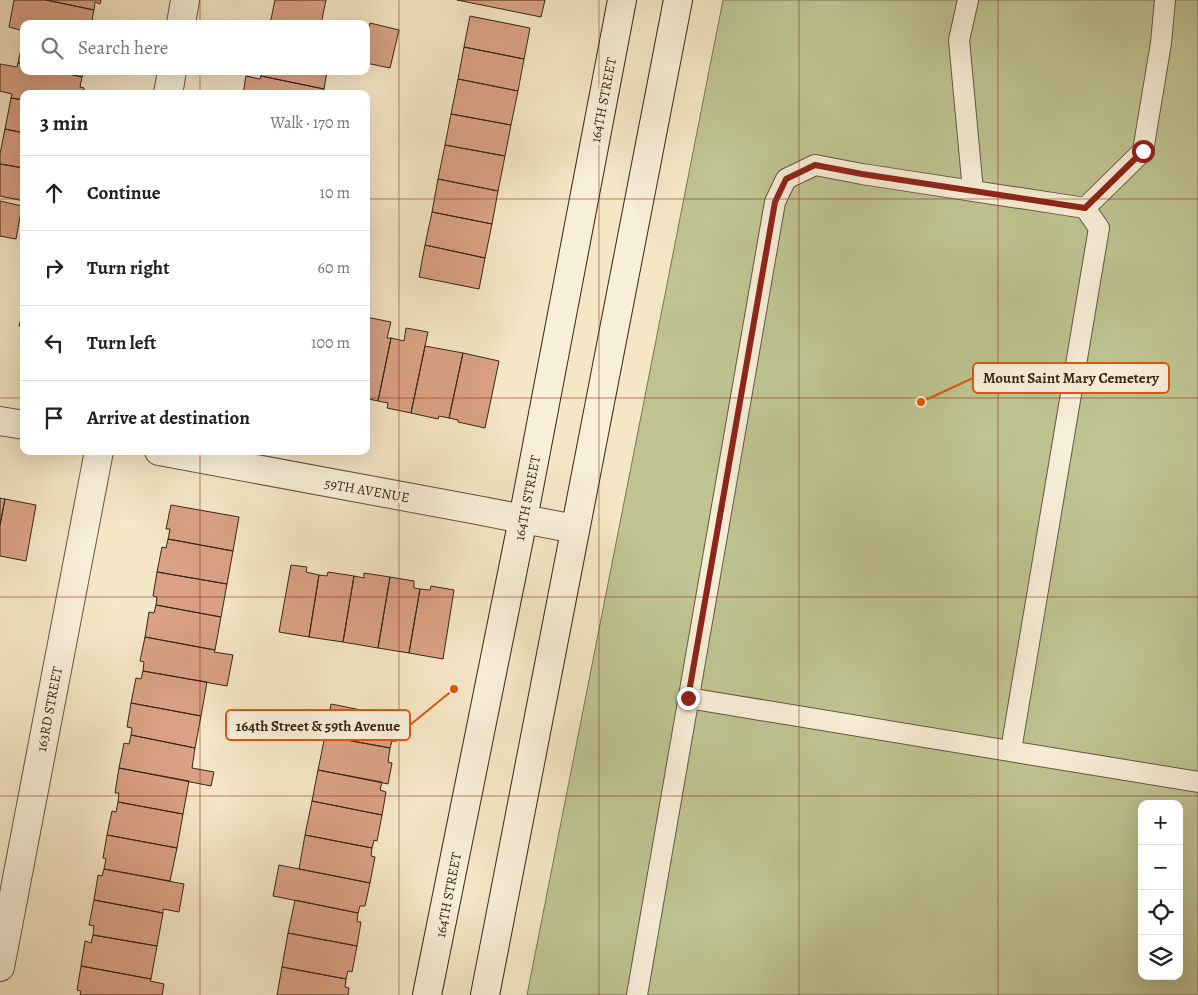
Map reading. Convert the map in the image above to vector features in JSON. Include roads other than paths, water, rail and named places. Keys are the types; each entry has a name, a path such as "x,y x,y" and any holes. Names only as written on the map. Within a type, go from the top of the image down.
{"street":[{"path":"182,20 186,0"},
{"name":"164TH STREET","path":"427,995 523,519 622,0"},
{"path":"485,995 678,0"},
{"path":"169,90 171,75"},
{"path":"0,421 20,424"},
{"name":"163RD STREET","path":"0,967 98,455"},
{"name":"59TH AVENUE","path":"180,455 575,529"}],"lane":[{"path":"968,0 959,40 973,191"},
{"path":"1085,208 1143,151 1161,43 1165,0"},
{"path":"637,995 775,202 786,179 815,165 1085,208 1099,228 1011,750"},
{"path":"688,698 1198,782"}],"place":[{"name":"Mount Saint Mary Cemetery","path":"921,402"},
{"name":"164th Street & 59th Avenue","path":"454,689"}]}
